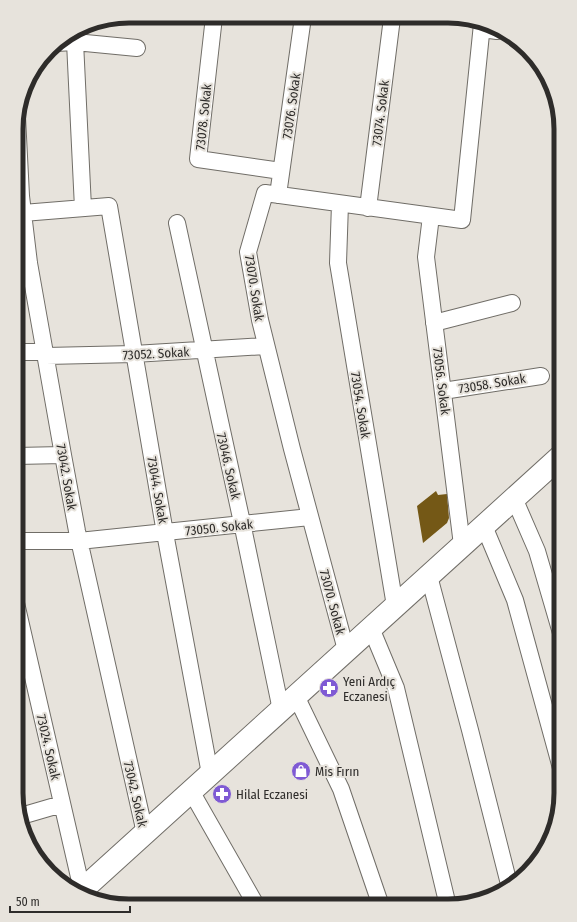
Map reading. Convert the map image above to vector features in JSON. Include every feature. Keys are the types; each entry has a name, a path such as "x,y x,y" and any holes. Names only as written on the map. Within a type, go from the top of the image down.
{"main road":[{"path":"84,889 554,462"}],"street":[{"name":"73078. Sokak","path":"213,23 198,159 282,171"},
{"name":"73076. Sokak","path":"278,195 302,23"},
{"name":"73074. Sokak","path":"368,208 391,23"},
{"name":"73070. Sokak","path":"346,650 266,346 248,252 265,193 462,220 487,31"},
{"path":"68,42 137,48"},
{"path":"23,203 83,208 75,42"},
{"name":"73054. Sokak","path":"340,204 338,263 395,606"},
{"name":"73044. Sokak","path":"83,208 109,206 165,533 210,774"},
{"name":"73056. Sokak","path":"431,216 426,257 462,545"},
{"name":"73046. Sokak","path":"177,223 242,524 288,703 341,789 379,899"},
{"name":"73042. Sokak","path":"23,263 45,354 79,541 145,833"},
{"path":"434,323 512,303"},
{"name":"73052. Sokak","path":"23,352 45,354 134,354 266,346"},
{"name":"73058. Sokak","path":"443,391 541,376"},
{"path":"23,456 63,456"},
{"path":"514,498 538,551 554,608"},
{"name":"73050. Sokak","path":"23,541 79,541 310,517"},
{"path":"484,526 515,600 554,742"},
{"path":"428,576 470,730 507,881"},
{"path":"371,628 396,688 446,899"},
{"name":"73024. Sokak","path":"23,634 81,888"},
{"path":"191,791 253,899"},
{"path":"25,815 62,804"}],"building":[{"path":"436,491 438,495 447,494 449,518 447,523 423,543 417,506"}],"place":[{"name":"Yeni Ardıç Eczanesi","path":"329,688"},
{"name":"Mis Fırın","path":"301,771"},
{"name":"Hilal Eczanesi","path":"222,794"}]}
